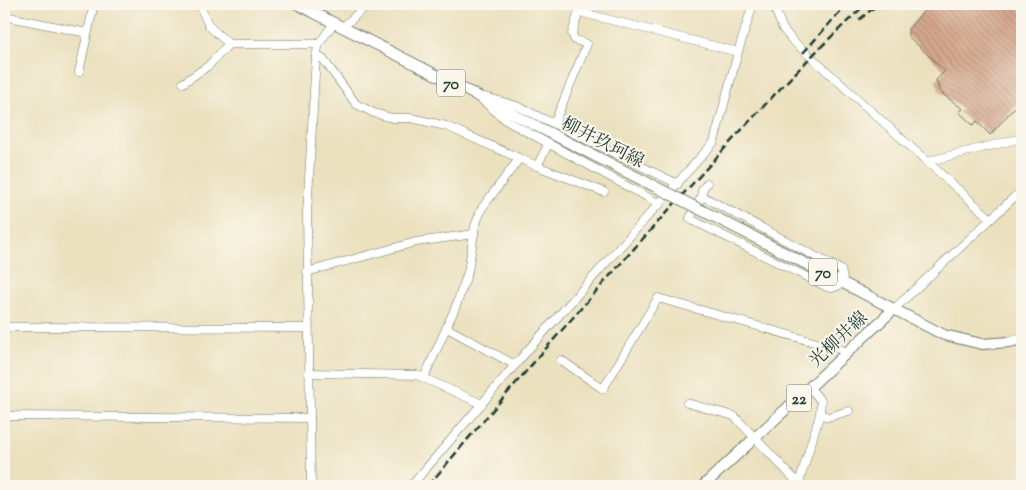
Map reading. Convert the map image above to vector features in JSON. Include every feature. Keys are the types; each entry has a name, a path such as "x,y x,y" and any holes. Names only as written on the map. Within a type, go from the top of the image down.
{"main road":[{"name":"柳井玖珂線","path":"297,4 894,309"},
{"path":"894,309 944,335 963,341 993,344 1022,338"},
{"name":"光柳井線","path":"703,486 894,309"}],"street":[{"path":"79,72 94,4"},
{"path":"199,4 209,26 229,44 319,44"},
{"path":"312,486 307,214 316,56 319,44 338,26 368,4"},
{"path":"411,486 515,365 714,142 753,4"},
{"path":"773,4 783,29 792,40 929,161 991,219"},
{"path":"554,124 587,44 575,40 572,34 580,8 738,52"},
{"path":"4,16 87,34"},
{"path":"183,82 208,66 229,44"},
{"path":"316,56 322,59 356,104 374,113 392,118 411,118 446,126 519,159 604,192"},
{"path":"478,96 495,98 517,106 678,184"},
{"path":"478,96 506,121 660,204"},
{"path":"929,161 1022,138"},
{"path":"537,166 549,143"},
{"path":"424,378 447,328 468,272 474,234 482,208 519,159"},
{"path":"626,184 637,164"},
{"path":"702,196 841,270 844,283 832,288 827,287 694,221 690,218 707,183"},
{"path":"894,309 1022,190"},
{"path":"308,272 416,242 474,234"},
{"path":"562,360 604,389 658,298 849,352"},
{"path":"4,327 308,328"},
{"path":"447,328 515,365"},
{"path":"309,373 417,375 482,404"},
{"path":"799,485 820,414 821,401 810,388"},
{"path":"687,404 734,416 757,438 799,485"},
{"path":"820,414 828,417 849,411"},
{"path":"4,416 310,418"}],"building":[{"path":"930,4 1022,4 1022,81 1018,86 1022,90 1022,99 990,135 977,121 973,125 959,112 963,109 940,92 936,80 945,71 908,36 908,29"}],"railway":[{"path":"803,53 847,4"},
{"path":"428,486 550,343 675,203 792,76 866,4"},
{"path":"859,20 878,4"}]}
